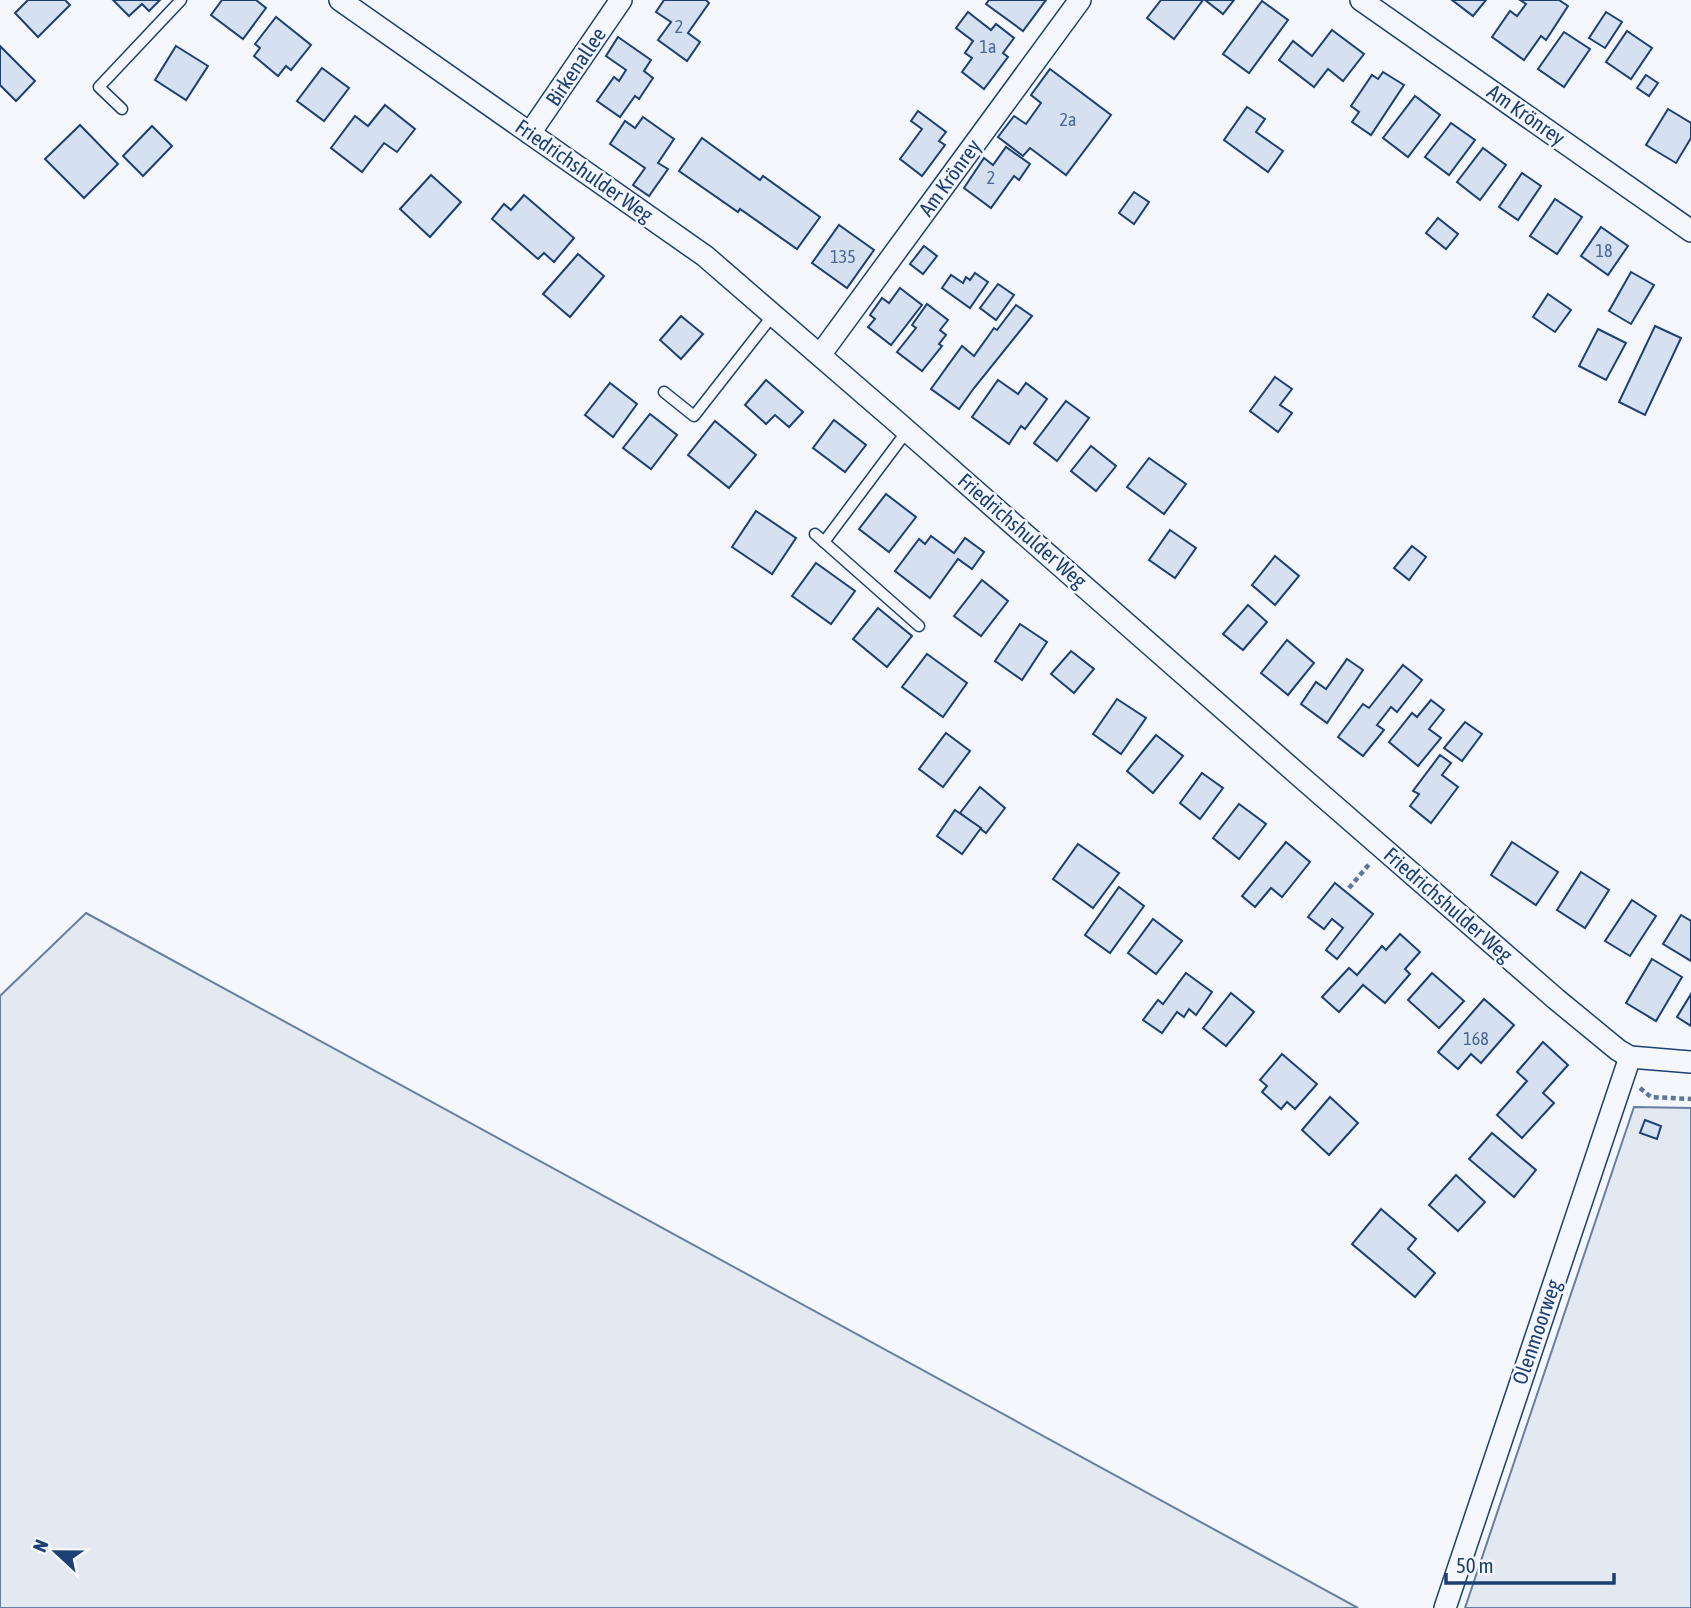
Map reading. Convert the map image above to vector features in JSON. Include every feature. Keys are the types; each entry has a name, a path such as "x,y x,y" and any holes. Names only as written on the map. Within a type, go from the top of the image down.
{"street":[{"name":"Friedrichshulder Weg","path":"340,0 705,256 1556,999 1618,1050 1630,1056 1691,1062"},
{"name":"Birkenallee","path":"530,133 621,0"},
{"name":"Am Krönrey","path":"820,355 1080,0"},
{"name":"Am Krönrey","path":"1361,0 1691,231"},
{"name":"Olenmoorweg","path":"1445,1608 1630,1056"}],"lane":[{"path":"122,109 99,87 181,0"},
{"path":"664,393 694,416 773,315"},
{"path":"824,542 907,431"},
{"path":"815,534 919,626"}],"path":[{"path":"1349,888 1371,862"},
{"path":"1637,1085 1651,1097 1691,1100"}],"shaded area":[{"path":"86,913 1358,1608 0,1608 0,996"},
{"path":"1634,1107 1691,1108 1691,1608 1465,1608"}],"building":[{"path":"28,0 65,0 70,5 38,37 15,13"},
{"path":"113,0 160,0 149,11 142,4 129,16"},
{"path":"222,0 256,0 266,8 243,39 211,15"},
{"path":"664,0 706,0 709,3 688,33 700,42 687,61 658,40 671,22 656,12"},
{"path":"989,0 1046,0 1023,31 986,4"},
{"path":"1161,0 1203,0 1174,39 1147,18"},
{"path":"1205,0 1234,0 1223,14"},
{"path":"1452,0 1486,0 1473,16"},
{"path":"1520,0 1559,0 1568,6 1546,40 1541,36 1524,60 1492,37 1510,11 1517,16 1526,4"},
{"path":"1262,1 1288,20 1249,73 1223,54"},
{"path":"968,12 991,30 996,24 1014,38 1003,53 1008,57 984,89 962,72 972,58 965,53 973,41 956,28"},
{"path":"1606,12 1622,22 1605,48 1589,38"},
{"path":"276,17 311,45 291,70 286,66 278,76 254,56 260,48 255,44"},
{"path":"1332,30 1364,54 1343,81 1328,69 1314,87 1279,60 1293,41 1312,56"},
{"path":"1627,31 1652,48 1631,79 1606,62"},
{"path":"1564,32 1590,49 1564,87 1538,69"},
{"path":"618,37 651,60 644,71 653,78 639,99 635,96 620,117 597,101 614,77 619,81 626,70 606,56"},
{"path":"0,46 35,81 16,101 0,85"},
{"path":"176,46 208,66 186,100 155,80"},
{"path":"322,68 349,88 324,121 297,101"},
{"path":"1050,69 1111,115 1066,175 1030,148 1023,156 998,137 1014,116 1026,124 1041,103 1031,95"},
{"path":"1383,72 1404,85 1371,135 1352,122 1359,112 1351,106 1372,75 1378,79"},
{"path":"1646,75 1658,83 1649,96 1637,88"},
{"path":"1415,96 1440,115 1408,157 1383,138"},
{"path":"385,105 415,129 397,152 384,143 362,172 331,148 355,116 368,126"},
{"path":"1247,107 1265,119 1256,132 1283,151 1268,172 1224,140"},
{"path":"1668,109 1691,123 1691,138 1676,163 1646,145"},
{"path":"918,111 946,132 939,141 945,145 922,176 900,159 922,129 911,121"},
{"path":"643,117 674,139 658,163 668,169 649,196 633,185 645,168 610,144 625,121 635,128"},
{"path":"1451,123 1475,140 1449,175 1425,157"},
{"path":"80,125 118,164 84,198 45,159"},
{"path":"152,126 172,146 143,176 123,156"},
{"path":"702,138 760,180 763,176 820,217 797,249 679,171"},
{"path":"1006,147 1030,164 1019,180 1014,176 991,208 964,188 984,158 993,165"},
{"path":"1483,148 1506,165 1480,200 1457,182"},
{"path":"1522,173 1541,186 1518,220 1499,207"},
{"path":"431,175 461,202 430,237 400,209"},
{"path":"1134,192 1149,202 1134,224 1119,213"},
{"path":"524,195 574,238 554,262 544,253 538,259 492,219 504,204 511,210"},
{"path":"1555,199 1582,217 1557,254 1530,236"},
{"path":"1438,218 1458,234 1446,249 1426,233"},
{"path":"839,225 874,250 847,288 812,263"},
{"path":"1601,227 1628,246 1608,275 1581,256"},
{"path":"924,246 937,256 923,274 910,264"},
{"path":"578,254 604,276 570,317 543,294"},
{"path":"1631,272 1654,285 1631,324 1609,311"},
{"path":"975,273 988,282 970,308 942,288 951,275 963,283 966,277 970,280"},
{"path":"998,284 1014,295 996,320 980,308"},
{"path":"900,288 922,305 891,345 868,327 875,319 870,315 882,298 889,303"},
{"path":"1548,294 1571,310 1555,332 1533,317"},
{"path":"927,304 948,320 940,330 946,335 939,344 942,346 922,371 897,352 916,328 912,325"},
{"path":"1016,305 1032,316 959,409 931,389 962,346 974,356 994,328 997,330"},
{"path":"681,316 703,334 681,359 660,340"},
{"path":"1655,326 1681,338 1645,415 1619,402"},
{"path":"1598,329 1626,343 1606,380 1579,366"},
{"path":"1275,377 1292,389 1280,405 1292,413 1278,432 1250,411"},
{"path":"766,380 803,412 789,427 775,415 766,424 745,405"},
{"path":"998,380 1018,394 1026,383 1047,399 1025,429 1021,426 1009,444 972,417"},
{"path":"610,383 637,404 613,437 585,415"},
{"path":"1066,401 1089,418 1057,461 1034,443"},
{"path":"650,414 677,435 651,469 623,448"},
{"path":"834,420 866,445 845,472 813,448"},
{"path":"715,421 756,455 729,488 688,455"},
{"path":"1091,446 1116,466 1096,491 1071,471"},
{"path":"1149,458 1186,484 1164,514 1127,487"},
{"path":"886,494 916,517 889,552 859,529"},
{"path":"756,511 796,538 772,574 732,547"},
{"path":"1170,530 1196,548 1175,578 1149,560"},
{"path":"931,536 954,553 965,538 984,552 972,569 958,559 930,598 895,571 919,539 925,544"},
{"path":"1412,546 1426,557 1409,580 1394,568"},
{"path":"1275,556 1299,576 1275,605 1252,585"},
{"path":"816,563 855,591 831,624 792,596"},
{"path":"982,580 1008,601 981,636 954,616"},
{"path":"1248,605 1267,622 1243,650 1223,634"},
{"path":"878,608 912,636 887,667 853,639"},
{"path":"1020,624 1047,642 1022,680 995,661"},
{"path":"1287,640 1314,663 1288,695 1261,673"},
{"path":"1071,651 1094,669 1074,693 1051,674"},
{"path":"927,654 967,683 943,717 902,687"},
{"path":"1347,659 1363,670 1327,723 1301,704 1316,682 1326,689"},
{"path":"1403,665 1422,680 1397,712 1391,707 1377,725 1384,730 1363,756 1338,737 1363,704 1369,708"},
{"path":"1117,699 1146,718 1121,754 1093,734"},
{"path":"1431,700 1444,710 1429,729 1441,738 1418,766 1389,742 1412,713 1417,717"},
{"path":"1465,722 1482,734 1462,761 1444,748"},
{"path":"946,733 970,751 943,787 919,769"},
{"path":"1156,735 1183,756 1153,793 1127,771"},
{"path":"1440,755 1451,763 1442,775 1458,787 1431,823 1410,806 1419,794 1413,791"},
{"path":"1202,773 1223,788 1200,819 1180,803"},
{"path":"980,787 1005,808 986,833 960,813"},
{"path":"1239,804 1266,824 1239,859 1213,838"},
{"path":"955,810 981,828 962,854 937,836"},
{"path":"1286,842 1310,862 1282,897 1271,888 1255,907 1242,896"},
{"path":"1512,842 1558,872 1536,905 1491,875"},
{"path":"1078,844 1119,873 1093,908 1053,879"},
{"path":"1581,872 1609,890 1585,928 1557,910"},
{"path":"1335,883 1373,914 1337,959 1326,950 1343,928 1332,919 1324,929 1308,917"},
{"path":"1119,887 1144,906 1110,953 1085,935"},
{"path":"1632,900 1656,916 1630,956 1605,941"},
{"path":"1681,915 1691,921 1691,961 1663,944"},
{"path":"1153,919 1182,941 1156,974 1128,953"},
{"path":"1400,934 1420,952 1405,969 1410,974 1385,1003 1363,985 1339,1012 1322,997 1349,968 1357,975 1382,946 1386,950"},
{"path":"1652,959 1682,977 1656,1021 1626,1003"},
{"path":"1186,973 1212,992 1196,1015 1189,1009 1184,1017 1177,1012 1162,1033 1143,1020 1158,1000 1163,1004"},
{"path":"1432,973 1464,1001 1439,1028 1408,1000"},
{"path":"1231,993 1254,1012 1226,1046 1203,1028"},
{"path":"1691,994 1691,1026 1677,1017"},
{"path":"1484,999 1514,1025 1481,1063 1471,1054 1458,1069 1438,1052"},
{"path":"1543,1042 1568,1065 1543,1093 1554,1103 1522,1138 1497,1115 1527,1081 1517,1072"},
{"path":"1282,1054 1317,1084 1295,1109 1287,1102 1281,1109 1262,1092 1267,1086 1260,1080"},
{"path":"1330,1097 1358,1123 1329,1155 1302,1130"},
{"path":"1645,1120 1661,1126 1657,1139 1640,1133"},
{"path":"1492,1133 1536,1170 1514,1197 1469,1159"},
{"path":"1456,1175 1485,1202 1458,1231 1429,1205"},
{"path":"1381,1209 1416,1239 1408,1249 1435,1273 1415,1297 1352,1244"}]}
